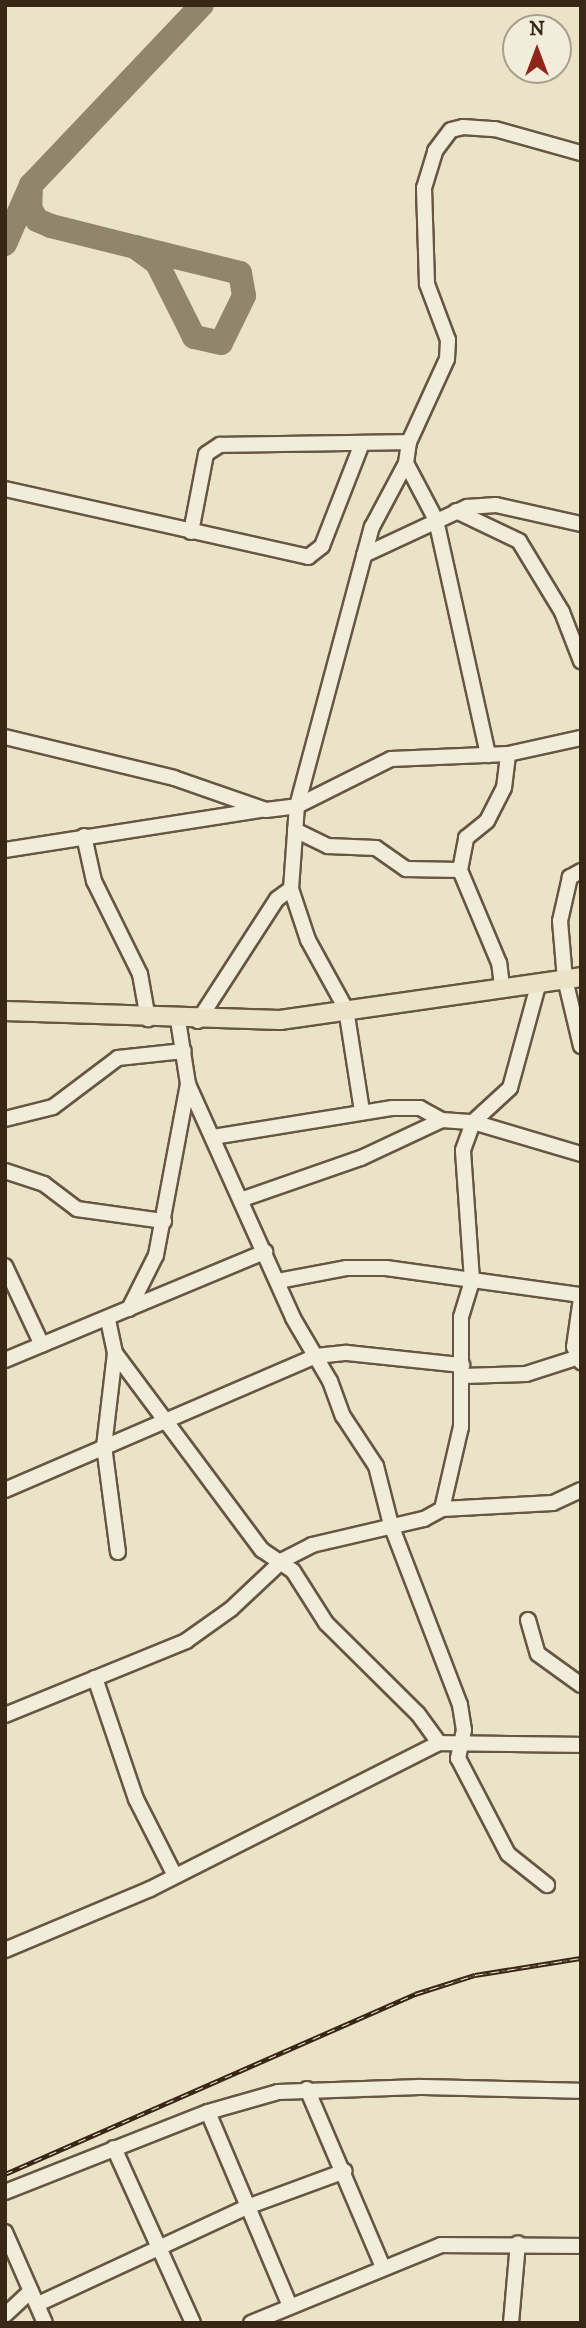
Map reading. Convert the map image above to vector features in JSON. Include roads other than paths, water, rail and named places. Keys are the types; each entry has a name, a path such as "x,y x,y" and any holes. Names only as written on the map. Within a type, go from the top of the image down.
{"main road":[{"path":"5,1011 198,1021 281,1020 502,986 573,978"}],"street":[{"path":"362,1111 346,1009 308,940 291,889 297,806 364,555 381,504 406,463 410,442 447,359 448,340 427,284 424,188 435,151 451,130 463,127 495,130 581,153"},
{"path":"191,532 206,454 212,449 361,446 410,442"},
{"path":"5,489 308,557 322,546 361,446"},
{"path":"406,463 436,520 488,755"},
{"path":"364,555 456,510 496,505 581,524"},
{"path":"456,510 519,541 562,612 581,661"},
{"path":"5,737 185,781 266,810"},
{"path":"5,850 297,806 391,759 508,754 581,738"},
{"path":"502,986 499,963 460,870 466,838 487,821 504,788 508,754"},
{"path":"295,830 328,846 376,848 406,869 460,870"},
{"path":"84,836 94,881 140,974 148,1019"},
{"path":"581,870 570,877 562,901 581,1046"},
{"path":"198,1021 277,899 291,889"},
{"path":"442,1509 461,1427 461,1317 472,1280 463,1150 473,1122 510,1088 539,982"},
{"path":"129,1309 150,1272 164,1221 188,1084 178,1020"},
{"path":"5,1119 53,1107 118,1058 184,1051"},
{"path":"188,1084 343,1416 376,1466 391,1525 460,1705 461,1740 458,1758 508,1854 547,1885"},
{"path":"213,1137 362,1111 420,1108 442,1120 473,1122 581,1154"},
{"path":"243,1199 361,1158 442,1120"},
{"path":"5,1171 44,1184 77,1209 164,1221"},
{"path":"5,1360 108,1320 265,1252"},
{"path":"5,1266 42,1345"},
{"path":"5,1490 316,1356 347,1353 463,1370 526,1374 580,1359 574,1347 581,1296 472,1280 346,1268 278,1281"},
{"path":"108,1320 115,1353 104,1446 118,1552"},
{"path":"115,1353 167,1418 185,1450 262,1550 283,1560 327,1623 418,1714 439,1744"},
{"path":"5,1715 205,1629 283,1560 321,1541 391,1525 442,1509 553,1503 581,1490"},
{"path":"528,1620 538,1654 581,1685"},
{"path":"95,1678 136,1799 175,1876"},
{"path":"5,1950 175,1876 439,1744 461,1740 581,1745"},
{"path":"307,2089 345,2171 383,2267"},
{"path":"5,2192 208,2112 307,2089 581,2091"},
{"path":"208,2112 290,2306"},
{"path":"114,2148 193,2323"},
{"path":"5,2315 34,2297 162,2250 247,2207 345,2171"},
{"path":"5,2232 45,2323"},
{"path":"511,2323 518,2243"},
{"path":"251,2323 441,2245 518,2243 581,2246"}],"railway":[{"path":"5,2174 415,1994 475,1975 581,1958"}]}
